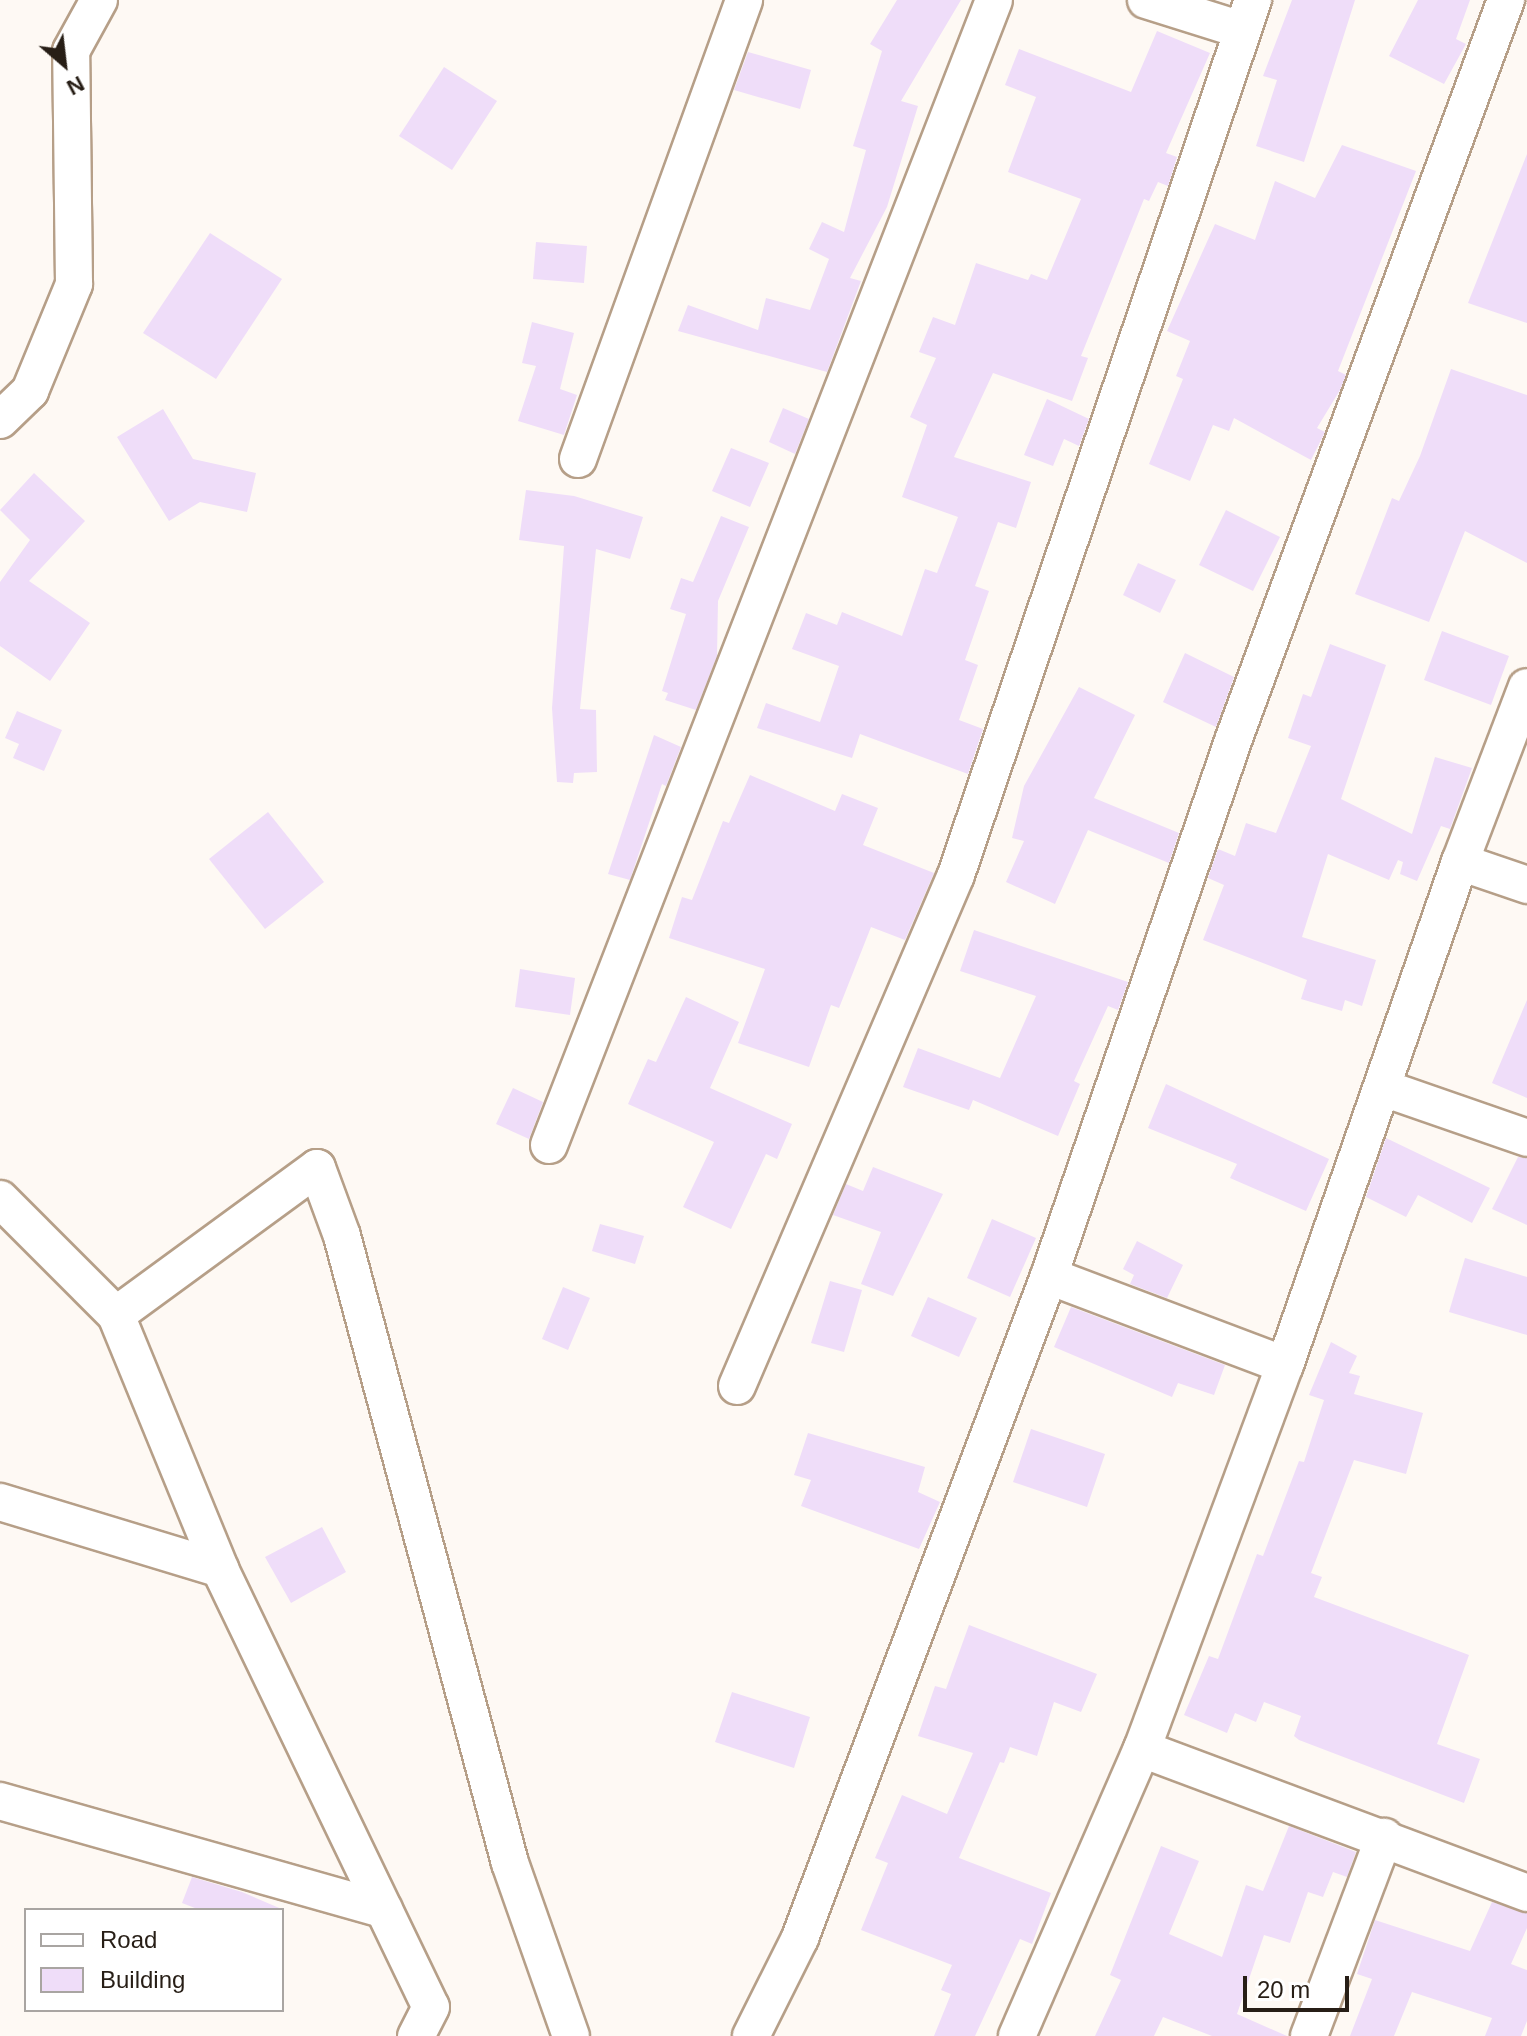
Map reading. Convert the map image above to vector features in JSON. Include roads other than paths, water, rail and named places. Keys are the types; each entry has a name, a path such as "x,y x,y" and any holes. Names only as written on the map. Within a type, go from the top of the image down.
{"street":[{"path":"0,420 30,391 74,284 71,51 99,0"},
{"path":"578,459 744,0"},
{"path":"549,1145 994,0"},
{"path":"737,1386 956,875 1248,15 1146,0"},
{"path":"751,2036 800,1938 1049,1276 1234,738 1506,0"},
{"path":"1017,2036 1142,1749 1285,1365 1460,862 1527,687"},
{"path":"1460,862 1527,885"},
{"path":"1383,1088 1527,1138"},
{"path":"116,1315 317,1168 342,1236 510,1863 571,2036"},
{"path":"0,1199 116,1315 220,1569 431,2007 416,2036"},
{"path":"1049,1276 1285,1365"},
{"path":"0,1502 220,1569"},
{"path":"1142,1749 1527,1893"},
{"path":"0,1801 384,1910"},
{"path":"1309,2036 1384,1837"}]}
